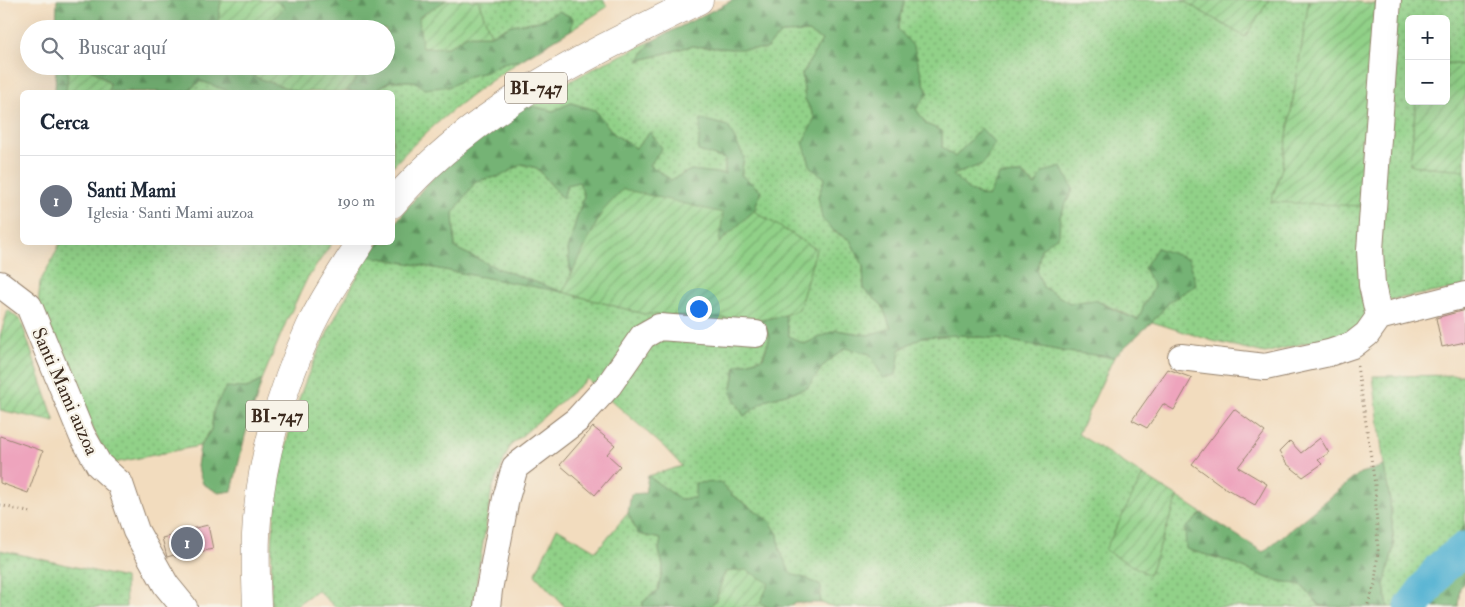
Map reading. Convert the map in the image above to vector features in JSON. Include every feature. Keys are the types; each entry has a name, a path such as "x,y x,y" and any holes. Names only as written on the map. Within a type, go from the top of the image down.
{"main road":[{"name":"BI-747","path":"395,177 405,166 474,108 606,29 662,0"},
{"name":"BI-747","path":"395,201 456,141 507,106 588,56 699,0"},
{"name":"BI-747","path":"240,607 240,528 249,468 263,405 288,339 313,288 340,245"},
{"name":"BI-747","path":"257,607 257,525 262,482 275,422 310,327 337,278 359,245"}],"street":[{"path":"1379,317 1372,285 1370,250 1388,0"},
{"name":"Santi Mami auzoa","path":"0,284 29,306 82,435 99,465 120,484 136,530 166,585 184,607"},
{"path":"1181,357 1265,366 1329,353 1353,345 1368,334 1379,317 1465,296"},
{"path":"488,607 489,590 506,498 515,467 576,420 609,385 643,336 659,327 756,334"}],"path":[{"path":"1353,345 1364,403 1374,484 1378,550 1374,584 1367,607"},
{"path":"0,506 31,512"}],"green space":[{"path":"57,0 221,0 218,20 56,20"},
{"path":"221,0 274,0 284,7 273,20 218,20"},
{"path":"274,0 342,0 353,4 357,0 447,0 420,17 423,48 448,47 467,35 491,35 511,25 539,21 559,11 573,18 571,30 521,60 503,63 486,72 469,76 451,86 425,89 414,81 391,81 375,90 347,90 356,79 356,75 395,75 395,20 273,20 283,7"},
{"path":"447,0 478,0 491,35 467,35 448,47 422,48 419,17"},
{"path":"478,0 604,0 607,7 571,30 573,18 559,11 539,21 511,25 491,35"},
{"path":"733,0 905,0 898,29 914,47 928,93 916,109 926,124 942,131 942,147 955,157 981,128 995,143 983,164 953,175 970,191 988,197 999,175 1022,174 1035,186 1043,172 1062,167 1073,189 1060,216 1059,235 1041,249 1037,272 1043,287 1070,303 1095,300 1138,320 1154,287 1144,268 1157,248 1189,259 1196,285 1170,301 1152,322 1114,357 1067,352 1001,339 959,335 922,337 900,349 896,375 883,378 870,354 845,348 824,365 807,388 768,399 744,416 731,393 736,366 763,358 770,337 760,320 785,315 789,336 804,344 836,330 868,335 891,328 882,305 864,290 863,265 850,240 834,231 822,219 818,196 825,178 811,168 803,142 815,118 805,99 802,74 822,40 809,32 781,33 766,49 691,46 638,61 652,41"},
{"path":"905,0 1182,0 1245,37 1269,0 1309,0 1282,168 1271,202 1378,0 1465,0 1465,65 1450,63 1450,15 1405,15 1405,105 1416,105 1410,165 1465,170 1465,287 1389,300 1357,330 1265,353 1213,341 1152,322 1170,301 1196,285 1154,287 1144,305 1139,320 1095,300 1070,303 1043,287 1037,272 1041,249 1058,235 1060,216 1073,189 1036,186 1022,174 1000,175 988,197 970,191 952,175 983,164 981,128 955,157 942,147 942,131 926,124 916,109 928,92 897,29"},
{"path":"1182,0 1269,0 1245,37"},
{"path":"1309,0 1340,0 1376,4 1361,206 1271,202 1282,168"},
{"path":"809,32 822,40 802,74 805,99 815,118 803,142 825,178 818,196 834,232 850,240 863,265 864,290 882,305 891,329 868,335 836,330 804,344 789,336 785,315 799,309 816,249 754,211 761,191 741,175 744,157 698,150 725,159 725,175 691,170 671,180 650,165 650,132 636,148 614,134 595,110 571,103 553,111 527,105 598,66 652,41 639,61 691,46 733,49 781,33"},
{"path":"521,60 454,109 422,136 395,164 395,90 375,90 391,81 414,81 451,86 469,76 486,72 503,63"},
{"path":"1450,63 1465,65 1465,170 1410,165 1416,105 1450,105"},
{"path":"56,75 68,75 66,90 55,90"},
{"path":"68,75 99,75 110,84 108,90 66,90"},
{"path":"100,75 253,75 292,90 226,90 201,81 189,90 108,90 110,83"},
{"path":"253,75 356,75 356,79 347,90 292,90"},
{"path":"201,81 227,90 189,90"},
{"path":"571,103 595,110 614,134 636,148 650,132 662,148 650,165 671,180 691,170 725,174 725,159 698,151 701,119 728,126 744,157 741,175 761,191 754,211 719,243 602,212 571,276 568,250 584,196 579,182 567,185 563,199 537,168 522,164 501,176 476,181 453,213 455,248 497,268 563,292 369,256 377,245 395,245 395,223 424,187 456,154 527,105 553,111"},
{"path":"521,164 537,168 563,199 567,185 579,181 584,196 568,250 571,276 563,292 644,314 760,320 770,337 762,358 736,366 731,393 744,416 768,399 807,388 824,365 845,348 870,354 896,374 900,350 921,337 959,335 1001,339 1067,352 1114,357 1078,434 1143,475 1106,550 1149,575 1178,497 1202,513 1185,529 1187,549 1224,560 1270,579 1301,585 1319,605 1327,607 836,607 820,603 821,586 805,578 791,575 780,551 778,534 751,508 732,495 720,482 696,498 680,499 648,476 682,466 664,447 587,379 510,446 492,489 477,579 475,607 335,607 317,590 294,607 271,607 274,522 281,467 287,440 305,382 341,306 369,256 559,291 497,268 455,248 453,213 476,181 501,176"},
{"path":"623,189 723,213 719,243 754,211 816,249 799,309 785,315 760,320 644,314 563,292 602,212"},
{"path":"59,245 331,245 307,279 287,320 262,380 214,409 211,430 199,446 109,464 38,307 40,282"},
{"path":"8,310 21,321 55,422 0,410 0,336"},
{"path":"1465,375 1465,524 1453,541 1426,564 1407,593 1394,607 1388,607 1384,585 1394,546 1390,501 1373,376"},
{"path":"262,380 245,436 232,491 219,493 203,484 197,466 200,446 211,430 214,409 226,387 247,388"},
{"path":"1384,466 1390,501 1394,546 1384,585 1388,607 1327,607 1319,605 1301,585 1270,579 1224,560 1186,549 1185,529 1202,513 1263,552 1360,473"},
{"path":"1143,475 1178,497 1149,575 1105,550"},
{"path":"648,476 680,499 695,498 695,483 720,482 732,495 769,520 778,534 780,551 791,574 821,586 820,603 795,603 788,607 768,607 760,603 725,572 716,600 710,607 643,607 643,602 658,590 663,567 659,550 661,539 638,534 628,513 631,494 645,493"},
{"path":"628,513 638,534 661,539 659,550 663,567 658,590 643,602 643,607 565,607 535,575 557,528 596,551"},
{"path":"1465,524 1465,581 1460,588 1458,607 1394,607 1407,593 1426,564 1453,541"},
{"path":"0,550 125,578 126,607 0,607"},
{"path":"746,570 769,583 760,603 768,607 710,607 716,600 725,572"}],"building":[{"path":"1465,310 1465,342 1442,347 1436,318"},
{"path":"1168,369 1192,378 1174,410 1163,404 1147,428 1132,420"},
{"path":"1234,409 1265,432 1238,467 1267,484 1255,505 1225,488 1192,464"},
{"path":"593,427 615,445 607,454 620,466 595,495 560,465"},
{"path":"0,436 43,451 28,493 0,483"},
{"path":"1320,438 1329,453 1318,460 1322,464 1303,477 1287,464 1279,452 1290,441 1301,453"},
{"path":"208,525 213,549 167,557 162,538 170,536 170,534"}],"waterway":[{"path":"1412,607 1441,568 1465,549"}],"place":[{"name":"Santi Mami","path":"187,543"}]}
